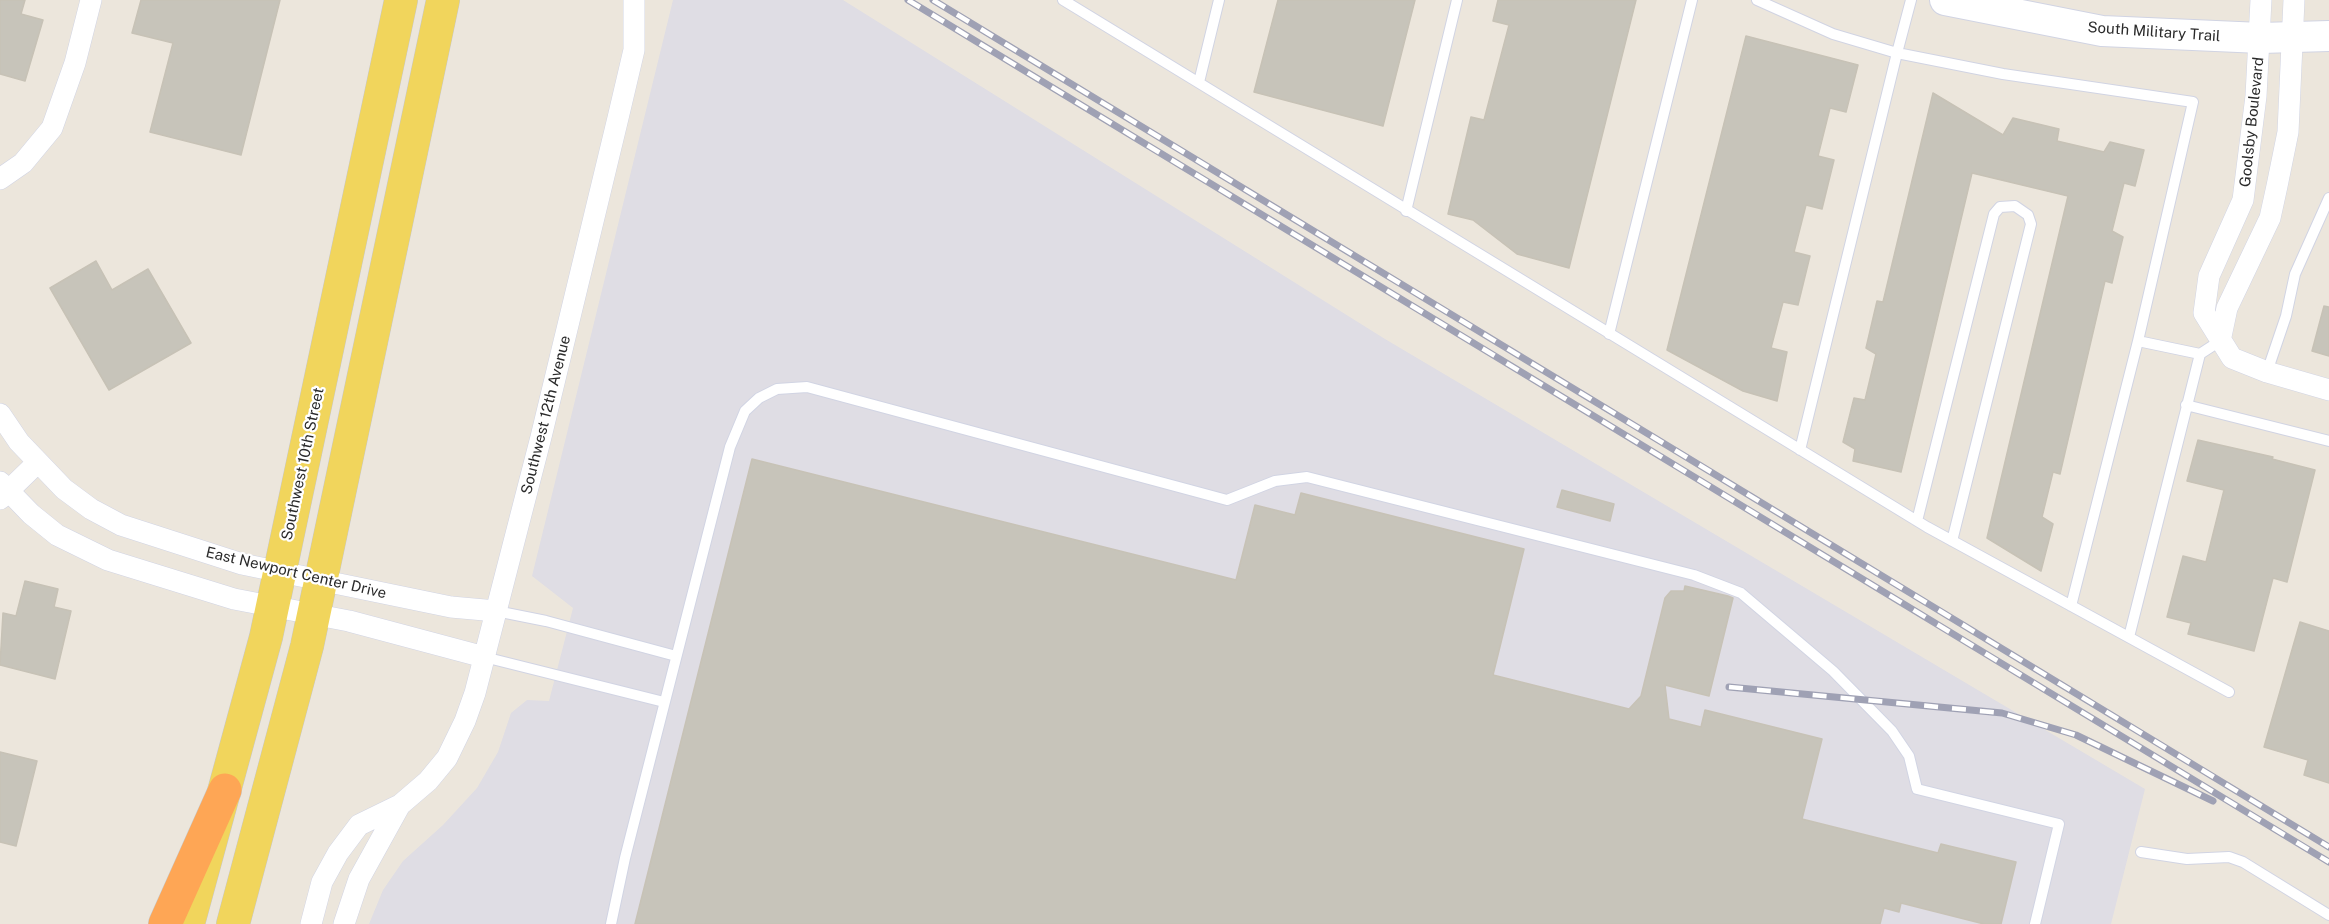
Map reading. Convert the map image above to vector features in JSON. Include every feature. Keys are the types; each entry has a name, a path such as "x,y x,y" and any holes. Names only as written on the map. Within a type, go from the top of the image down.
{"highway":[{"path":"165,924 225,790"}],"main road":[{"name":"Southwest 10th Street","path":"188,924 273,607 382,81 402,0"},
{"path":"233,924 314,614 443,0"}],"street":[{"path":"0,179 23,164 52,128 75,63 91,0"},
{"name":"Southwest 12th Avenue","path":"311,924 322,882 338,853 359,825 400,805 428,781 447,758 465,721 484,657 541,437 634,50 634,0"},
{"name":"South Military Trail","path":"1945,0 2102,31 2261,38 2329,36"},
{"name":"Goolsby Boulevard","path":"2261,0 2261,38 2243,201 2209,276 2204,313 2232,358 2266,372 2329,390"},
{"name":"Goolsby Boulevard","path":"2220,341 2227,308 2270,218 2289,132 2294,0"},
{"name":"East Newport Center Drive","path":"0,414 38,463 64,489 91,509 121,525 222,558 280,572 451,607 496,611"},
{"path":"38,463 3,491 57,535 93,554 234,599 314,614 484,657"},
{"name":"Southwest 12th Avenue","path":"344,924 358,879 400,805"}],"lane":[{"path":"1063,0 1406,211 1952,541 2229,692"},
{"path":"1199,82 1219,0"},
{"path":"1406,211 1456,0"},
{"path":"1609,334 1692,0"},
{"path":"1757,0 1833,34 1897,53 2003,74 2193,102 2138,341 2071,606"},
{"path":"1800,450 1911,0"},
{"path":"2266,372 2286,316 2295,274 2329,198"},
{"path":"1917,520 1994,214 2000,207 2015,206 2028,215 2031,224 1952,541"},
{"path":"2138,341 2200,354"},
{"path":"2129,637 2200,354 2220,341"},
{"path":"611,924 625,858 730,447 746,411 759,398 777,389 807,387 1227,500 1275,481 1308,477 1694,575 1741,593 1833,671 1892,731 1909,756 1917,789 2059,824 2034,924"},
{"path":"2186,405 2329,441"},
{"path":"496,611 546,621 676,656"},
{"path":"484,657 664,702"},
{"path":"2141,852 2187,859 2229,857 2243,862 2329,915"}],"shaded area":[{"path":"673,0 843,0 1385,339 2145,789 2111,924 369,924 383,890 403,861 443,825 477,788 498,752 511,713 527,700 549,701 573,608 532,576"}],"building":[{"path":"0,0 25,0 21,14 43,20 25,81 0,74"},
{"path":"141,0 280,0 241,155 150,132 173,43 132,33"},
{"path":"1278,0 1415,0 1383,126 1254,92"},
{"path":"1498,0 1636,0 1569,268 1517,254 1473,220 1448,214 1471,117 1484,120 1509,25 1493,21"},
{"path":"1746,36 1858,65 1846,112 1830,108 1818,156 1834,160 1822,209 1806,205 1794,252 1810,256 1798,305 1783,302 1771,348 1787,352 1777,401 1743,391 1667,350"},
{"path":"1933,93 2003,135 2013,118 2059,129 2057,141 2104,152 2110,142 2144,150 2135,186 2124,183 2112,231 2123,237 2112,283 2105,281 2060,474 2053,472 2042,517 2053,524 2041,571 1987,538 2068,196 1972,173 1901,472 1853,461 1855,449 1843,442 1854,398 1865,400 1876,354 1866,348 1877,301 1883,302"},
{"path":"96,261 112,290 148,269 191,343 109,390 50,288"},
{"path":"2324,306 2329,307 2329,356 2312,351"},
{"path":"2198,440 2273,457 2272,459 2315,470 2287,582 2273,578 2254,651 2188,634 2191,623 2167,617 2183,556 2206,562 2224,490 2187,481"},
{"path":"752,459 1236,580 1255,505 1295,515 1301,493 1524,549 1493,675 1629,709 1641,696 1665,598 1671,591 1684,591 1685,586 1728,596 1733,598 1709,696 1665,685 1669,719 1701,727 1705,710 1822,739 1802,819 1938,853 1941,844 2016,862 2001,924 1984,924 1901,903 1899,912 1884,908 1880,924 635,924"},
{"path":"1562,490 1614,504 1610,521 1557,507"},
{"path":"25,581 58,589 54,607 71,611 55,679 0,665 3,613 16,616"},
{"path":"2300,622 2329,631 2329,783 2304,775 2308,760 2264,747"},
{"path":"0,752 37,761 16,846 0,842"}],"railway":[{"path":"908,0 2329,862"},
{"path":"933,0 2329,847"},
{"path":"1729,687 2002,713 2076,735 2213,801"}]}
